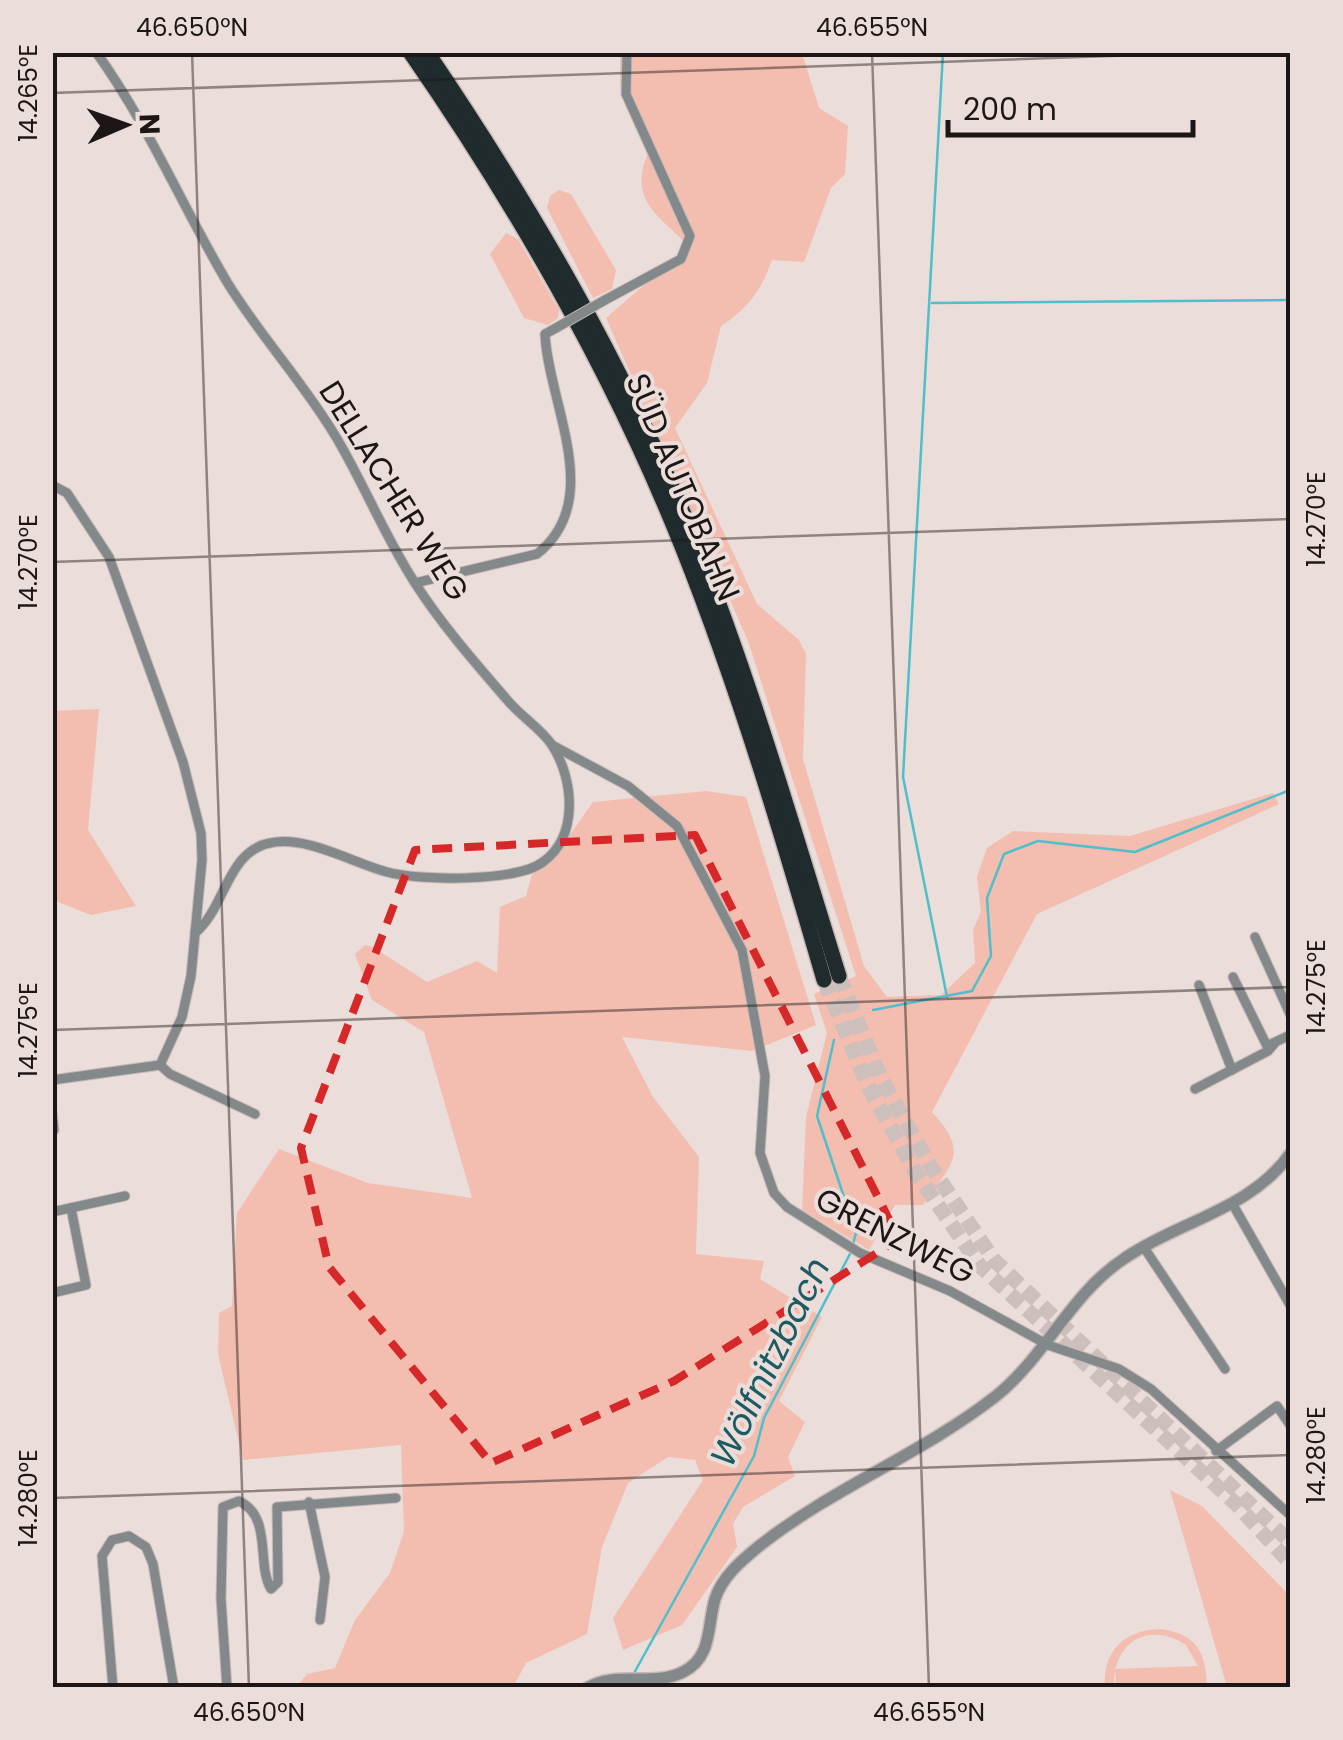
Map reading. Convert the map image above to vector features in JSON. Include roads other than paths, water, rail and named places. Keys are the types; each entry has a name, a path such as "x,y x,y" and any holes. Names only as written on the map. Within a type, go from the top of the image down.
{"highway":[{"name":"SÜD AUTOBAHN","path":"410,52 539,254 640,450 719,641 832,978 732,636 660,462 567,276 426,52"}],"street":[{"name":"DELLACHER WEG","path":"96,52 124,91 227,282 268,347 334,434 415,583 510,703 552,745 571,804 566,832 544,862 516,872 485,876 392,874 301,845 270,842 250,853 233,871 208,923 195,932"},
{"path":"415,583 536,554 551,543 564,519 570,480 564,426 546,359 545,334 681,260 690,236 626,94 627,52"},
{"path":"52,485 68,493 110,557 183,762 202,860 182,1018 160,1065"},
{"name":"GRENZWEG","path":"552,745 628,786 677,826 742,950 765,1076 759,1140 765,1173 787,1206 860,1253 950,1291 1048,1345 1118,1369 1151,1389 1290,1515"},
{"path":"1254,936 1290,1014"},
{"path":"1233,977 1267,1046 1290,1035"},
{"path":"1198,985 1232,1070"},
{"path":"1194,1089 1268,1051 1274,1042"},
{"path":"52,1080 160,1065 170,1074 255,1114"},
{"path":"52,1113 54,1130"},
{"path":"586,1688 620,1679 683,1672 695,1664 704,1651 721,1586 757,1548 813,1508 959,1422 1015,1380 1048,1345 1082,1295 1143,1246 1232,1204 1268,1179 1290,1154"},
{"path":"52,1212 126,1196"},
{"path":"1232,1204 1290,1305"},
{"path":"52,1293 86,1285 71,1208"},
{"path":"1143,1246 1226,1369"},
{"path":"1216,1451 1277,1406 1290,1424"},
{"path":"227,1688 220,1599 223,1507 239,1501 253,1512 271,1589 278,1582 280,1557 276,1507 396,1498"},
{"path":"309,1502 325,1578 320,1620"},
{"path":"113,1688 102,1556 112,1540 129,1536 146,1547 153,1564 174,1688"}],"waterway":[{"path":"943,52 903,777 947,997"},
{"path":"932,303 1290,300"},
{"name":"Wölfnitzbach","path":"873,1010 972,991 991,956 987,898 1004,854 1038,841 1135,852 1290,790"},
{"name":"Wölfnitzbach","path":"834,1040 817,1116 856,1233 853,1244"},
{"name":"Wölfnitzbach","path":"633,1675 754,1456 764,1418 851,1252"}],"tunnel":[{"path":"839,976 881,1078 931,1167 994,1260 1290,1542"},
{"path":"824,980 867,1084 914,1170 980,1266 1236,1504 1290,1563"}]}
